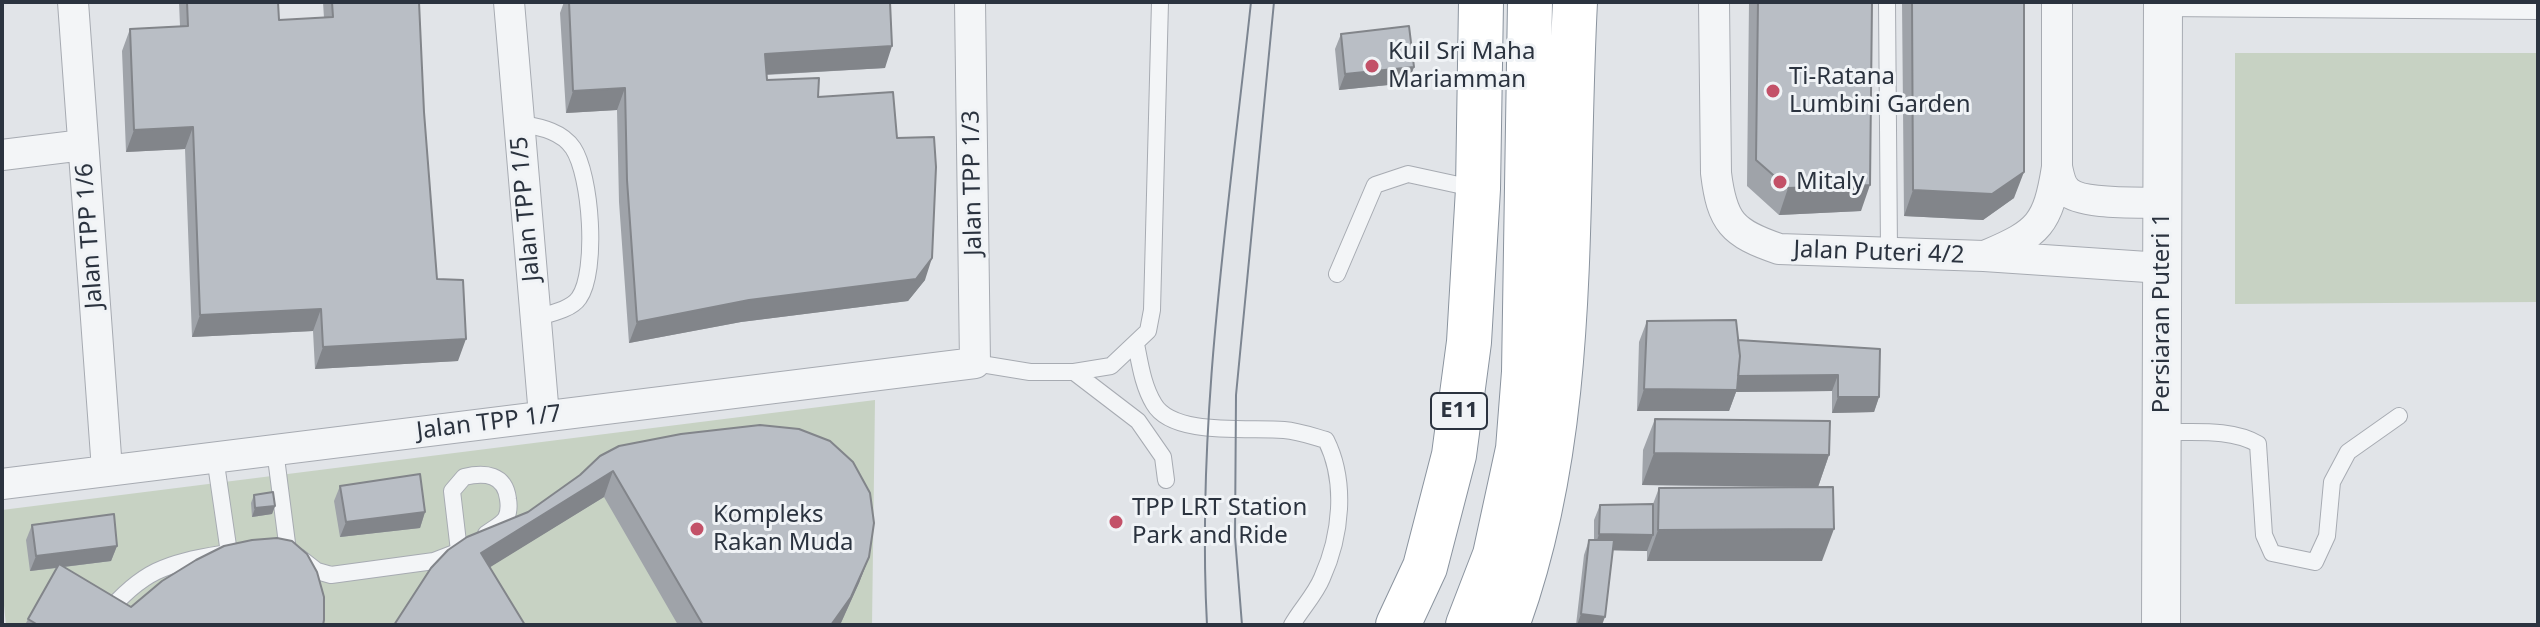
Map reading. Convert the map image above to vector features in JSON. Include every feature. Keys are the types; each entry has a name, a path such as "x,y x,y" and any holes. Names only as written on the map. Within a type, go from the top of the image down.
{"highway":[{"name":"E11","path":"1398,625 1425,567 1454,455 1469,342 1478,189 1481,2"},
{"name":"E11","path":"1468,625 1495,555 1518,449 1524,372 1530,2"},
{"path":"1507,625 1538,526 1560,383 1575,2"}],"street":[{"name":"Jalan TPP 1/6","path":"73,2 107,470"},
{"name":"Jalan TPP 1/5","path":"509,2 544,416"},
{"name":"Jalan TPP 1/3","path":"970,2 975,363"},
{"name":"Jalan Puteri 4/2","path":"1714,2 1716,173 1719,197 1738,232 1779,249 1984,256 2162,268"},
{"path":"1984,256 2028,235 2042,221 2052,201 2057,167 2057,2"},
{"name":"Persiaran Puteri 1","path":"2161,625 2163,5"},
{"path":"2,155 83,145"},
{"path":"2057,167 2061,183 2068,193 2080,199 2163,203"},
{"name":"Jalan TPP 1/7","path":"2,484 975,363"}],"lane":[{"path":"975,363 1030,372 1074,372 1111,366 1148,331 1152,310 1160,2"},
{"path":"1887,2 1889,252"},
{"path":"2163,5 2538,11"},
{"path":"519,123 551,129 573,147 585,180 589,215 591,260 579,299 567,308 535,318"},
{"path":"1337,274 1375,185 1408,174 1478,189"},
{"path":"1136,344 1143,376 1155,407 1182,425 1250,431 1283,430 1326,440 1338,473 1334,542 1322,580 1292,625"},
{"path":"1074,372 1138,421 1163,457 1166,480"},
{"path":"2162,432 2244,436 2258,444 2264,535 2272,553 2315,562 2327,536 2332,482 2348,452 2399,416"},
{"path":"275,450 282,550 317,571 331,575 434,561 459,551 506,518 509,508 507,494 501,481 494,476 464,477 452,491 459,551"},
{"path":"100,620 123,593 143,577 185,560 237,552 215,457"}],"green space":[{"path":"2235,53 2538,53 2538,304 2235,304"},
{"path":"875,400 872,625 6,625 2,586 2,510"}],"building":[{"path":"187,2 278,2 279,20 333,17 332,2 419,2 437,279 463,280 466,339 323,347 321,309 200,315 193,127 134,130 130,29 188,26"},
{"path":"569,2 890,2 892,46 765,54 767,80 819,78 818,97 893,92 897,138 934,137 936,167 932,258 916,279 749,300 637,322 627,180 625,88 573,91"},
{"path":"1758,2 1872,2 1870,185 1788,188 1756,160"},
{"path":"1912,2 2024,2 2024,172 1992,194 1913,190"},
{"path":"1409,26 1414,67 1345,74 1341,34"},
{"path":"1736,320 1740,356 1737,390 1644,389 1647,321"},
{"path":"1738,340 1880,349 1879,397 1838,397 1838,375 1738,376"},
{"path":"1655,419 1830,421 1829,455 1654,453"},
{"name":"Kompleks Rakan Muda","path":"760,425 799,429 830,441 853,462 870,493 874,523 869,557 851,597 831,625 703,625 613,471 481,553 525,625 394,625 431,568 448,550 467,537 528,512 580,475 600,456 619,446 681,434"},
{"path":"420,474 425,512 346,522 340,486"},
{"path":"1833,487 1834,529 1658,530 1659,488"},
{"path":"273,492 275,506 255,508 254,495"},
{"path":"1653,504 1653,535 1599,534 1600,505"},
{"path":"114,514 117,546 36,556 32,525"},
{"path":"277,538 292,541 307,554 317,572 324,597 323,625 38,625 28,619 59,564 131,607 162,581 224,546"},
{"path":"1589,540 1614,540 1605,617 1581,614"}],"tram line":[{"path":"1207,625 1205,547 1210,391 1251,2"},
{"path":"1242,625 1235,537 1236,395 1274,2"}],"place":[{"name":"Kuil Sri Maha Mariamman","path":"1372,66"},
{"name":"Ti-Ratana Lumbini Garden","path":"1773,91"},
{"name":"Mitaly","path":"1780,182"},
{"name":"TPP LRT Station Park and Ride","path":"1116,522"},
{"name":"Kompleks Rakan Muda","path":"697,529"}]}
